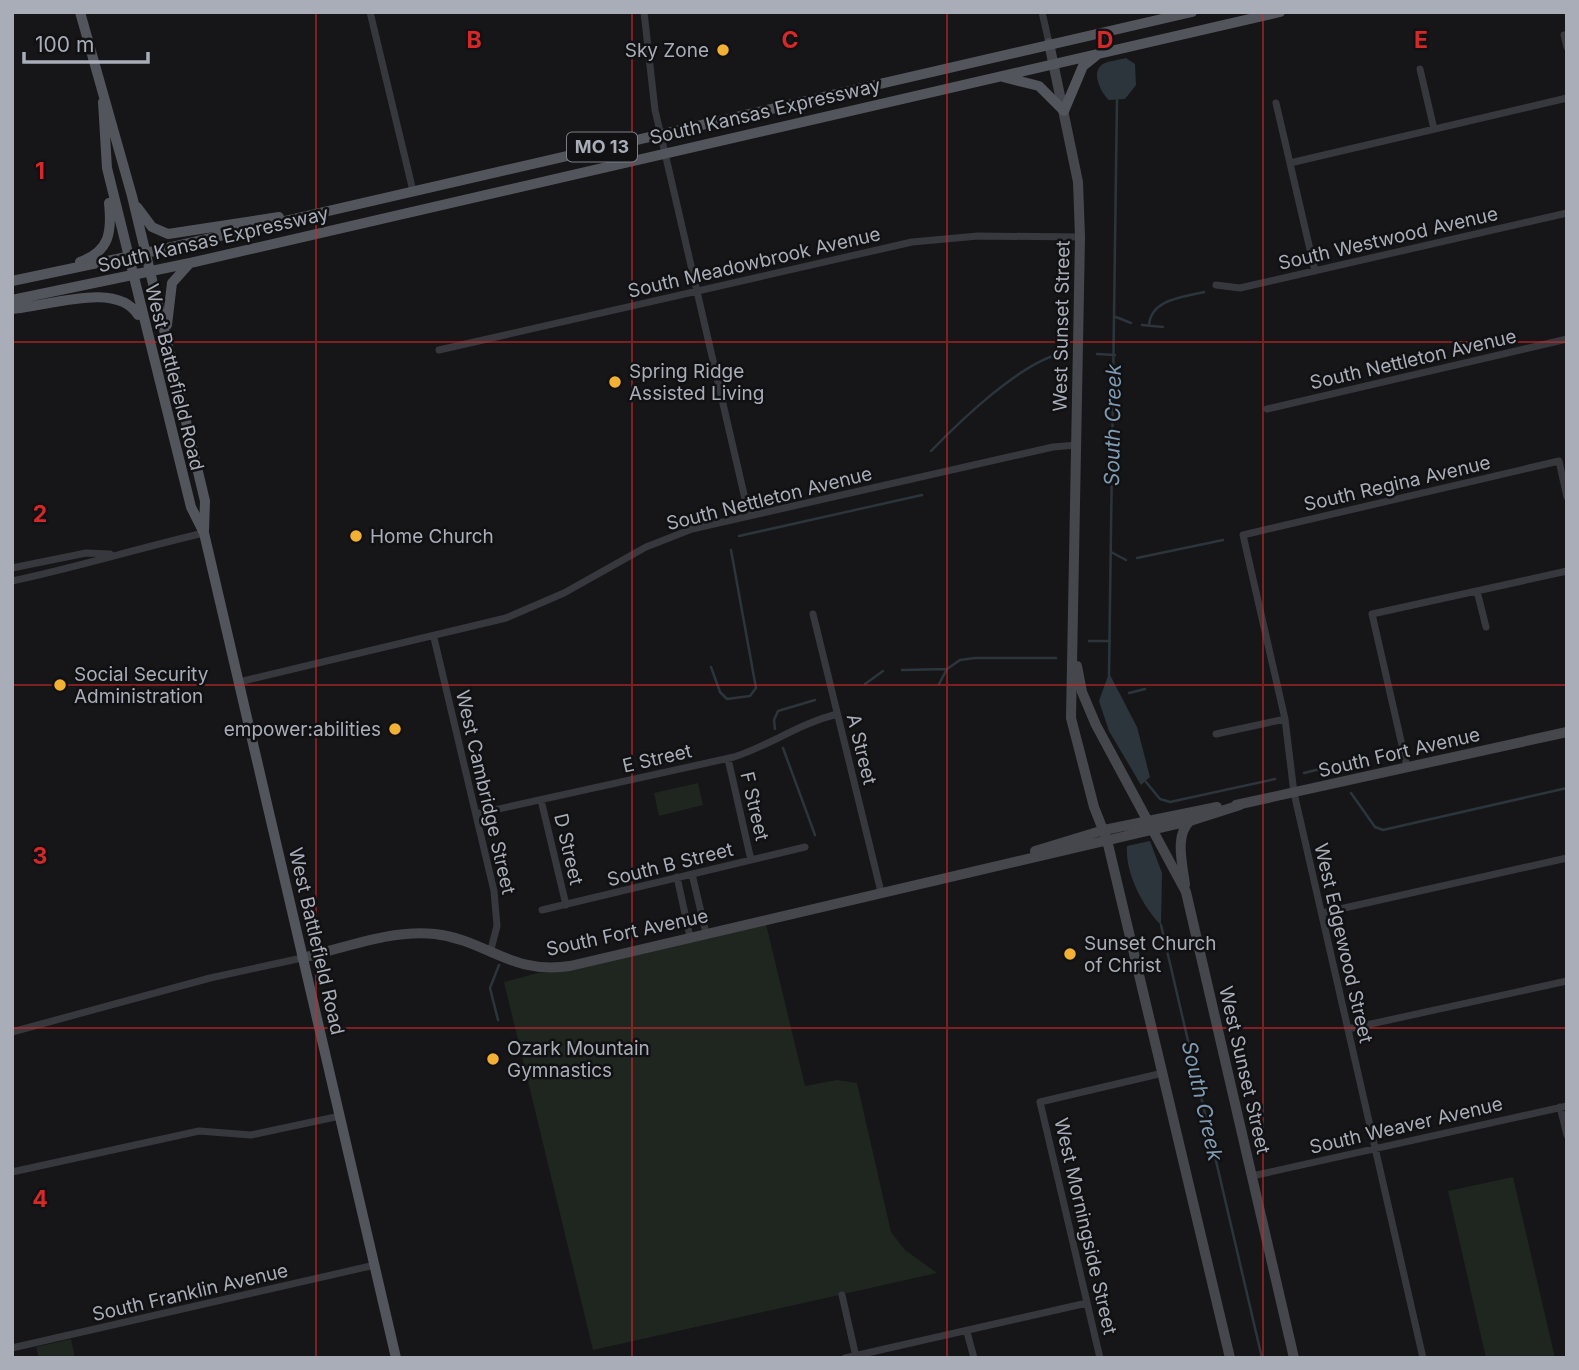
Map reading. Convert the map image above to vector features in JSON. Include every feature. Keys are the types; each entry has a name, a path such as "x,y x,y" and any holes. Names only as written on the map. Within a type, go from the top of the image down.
{"main road":[{"name":"West Battlefield Road","path":"80,12 103,102 112,123 132,196 205,501 204,533"},
{"name":"South Kansas Expressway","path":"12,281 128,258 1192,12"},
{"name":"South Kansas Expressway","path":"12,300 190,263 1280,12"},
{"name":"West Sunset Street","path":"1049,44 1078,182 1080,237 1071,718 1094,807 1106,835 1230,1358"},
{"path":"996,76 1023,79 1039,86 1064,111 1083,65 1100,52"},
{"name":"West Battlefield Road","path":"103,102 107,168 132,276 191,507 204,533 397,1358"},
{"path":"12,281 89,258 104,248 110,230 107,168"},
{"path":"132,196 148,223 168,234 184,234 266,218 307,216"},
{"path":"173,369 167,327 168,298 174,278 190,263"},
{"path":"12,309 83,298 112,298 130,304 144,327"},
{"name":"West Sunset Street","path":"1073,645 1087,703 1186,892 1294,1358"},
{"name":"South Fort Avenue","path":"302,958 420,933 444,935 526,966 556,968 1106,835 1567,733"},
{"name":"South Fort Avenue","path":"1152,825 1190,821 1240,805"},
{"path":"1186,892 1181,841 1183,828 1190,821"}],"street":[{"path":"370,12 413,191"},
{"path":"644,12 652,95 749,516"},
{"name":"West Sunset Street","path":"1042,12 1049,44"},
{"path":"1564,35 1567,47"},
{"path":"1420,69 1434,129"},
{"path":"1290,163 1567,98"},
{"path":"1276,103 1315,271"},
{"name":"South Westwood Avenue","path":"1216,285 1240,288 1567,214"},
{"name":"South Meadowbrook Avenue","path":"439,350 927,240 978,236 1080,237"},
{"name":"South Nettleton Avenue","path":"1267,409 1567,339"},
{"name":"South Nettleton Avenue","path":"239,682 488,624 539,605 666,538 749,516 1053,447 1077,445"},
{"name":"South Regina Avenue","path":"1243,534 1559,461 1567,497"},
{"path":"12,581 87,565 110,554 204,533"},
{"name":"West Edgewood Street","path":"1243,534 1285,719 1294,793 1423,1358"},
{"path":"12,568 86,553 110,554"},
{"path":"1407,767 1372,614 1567,571"},
{"path":"1477,591 1486,626"},
{"name":"A Street","path":"813,614 881,891"},
{"name":"West Cambridge Street","path":"434,638 497,910 497,926 490,953"},
{"name":"E Street","path":"476,814 758,750 808,721 837,714"},
{"path":"1216,734 1285,719"},
{"name":"F Street","path":"728,758 751,860"},
{"name":"D Street","path":"541,800 566,905"},
{"name":"South B Street","path":"542,910 804,848"},
{"path":"1322,913 1567,858"},
{"path":"692,874 706,933"},
{"path":"677,877 690,937"},
{"name":"South Fort Avenue","path":"12,1031 210,978 302,958"},
{"path":"1348,1029 1567,981"},
{"name":"West Morningside Street","path":"1100,1358 1040,1102 1163,1073"},
{"path":"1563,1106 1567,1135"},
{"name":"South Weaver Avenue","path":"1252,1176 1563,1106"},
{"path":"12,1172 199,1131 251,1135 340,1116"},
{"name":"South Franklin Avenue","path":"12,1348 375,1265"},
{"path":"842,1295 855,1357"},
{"path":"845,1358 1087,1303"},
{"path":"967,1332 974,1358"}],"shaded area":[{"path":"1126,58 1135,64 1136,85 1125,99 1109,100 1100,88 1097,72 1103,64"},
{"path":"1109,673 1137,727 1150,777 1141,785 1109,731 1099,701"},
{"path":"698,783 703,805 659,816 654,793"},
{"path":"1150,841 1162,873 1161,925 1136,888 1127,856 1127,846"},
{"path":"766,924 805,1086 837,1080 857,1083 891,1232 905,1250 937,1273 593,1350 504,982 538,973 572,970"},
{"path":"1513,1177 1555,1358 1486,1358 1448,1191"},
{"path":"71,1339 75,1358 39,1358 36,1347"}],"waterway":[{"name":"South Creek","path":"1109,675 1117,100"},
{"path":"1149,325 1151,316 1162,304 1204,292"},
{"path":"1116,317 1131,323"},
{"path":"1142,325 1163,327"},
{"path":"931,451 993,393 1030,367 1064,353 1062,338 1057,329"},
{"path":"1097,354 1115,355"},
{"path":"739,536 922,495"},
{"path":"1137,558 1223,540"},
{"path":"711,667 720,692 727,699 750,696 756,688 731,550"},
{"path":"1111,552 1126,560"},
{"path":"1089,641 1110,641"},
{"path":"902,670 947,669 960,660 975,658 1056,658"},
{"path":"939,684 947,669"},
{"path":"865,684 883,671"},
{"path":"1129,693 1145,689"},
{"path":"775,729 774,720 778,711 815,700"},
{"path":"783,748 815,835"},
{"path":"1304,773 1324,768 1334,770"},
{"path":"1146,782 1160,799 1170,802 1275,779"},
{"path":"1351,793 1375,827 1383,830 1567,788"},
{"name":"South Creek","path":"1161,925 1262,1358"},
{"path":"498,1020 490,988 499,965"}],"place":[{"name":"Sky Zone","path":"723,50"},
{"name":"Spring Ridge Assisted Living","path":"615,382"},
{"name":"Home Church","path":"356,536"},
{"name":"Social Security Administration","path":"60,685"},
{"name":"empower:abilities","path":"395,729"},
{"name":"Sunset Church of Christ","path":"1070,954"},
{"name":"Ozark Mountain Gymnastics","path":"493,1059"}]}
